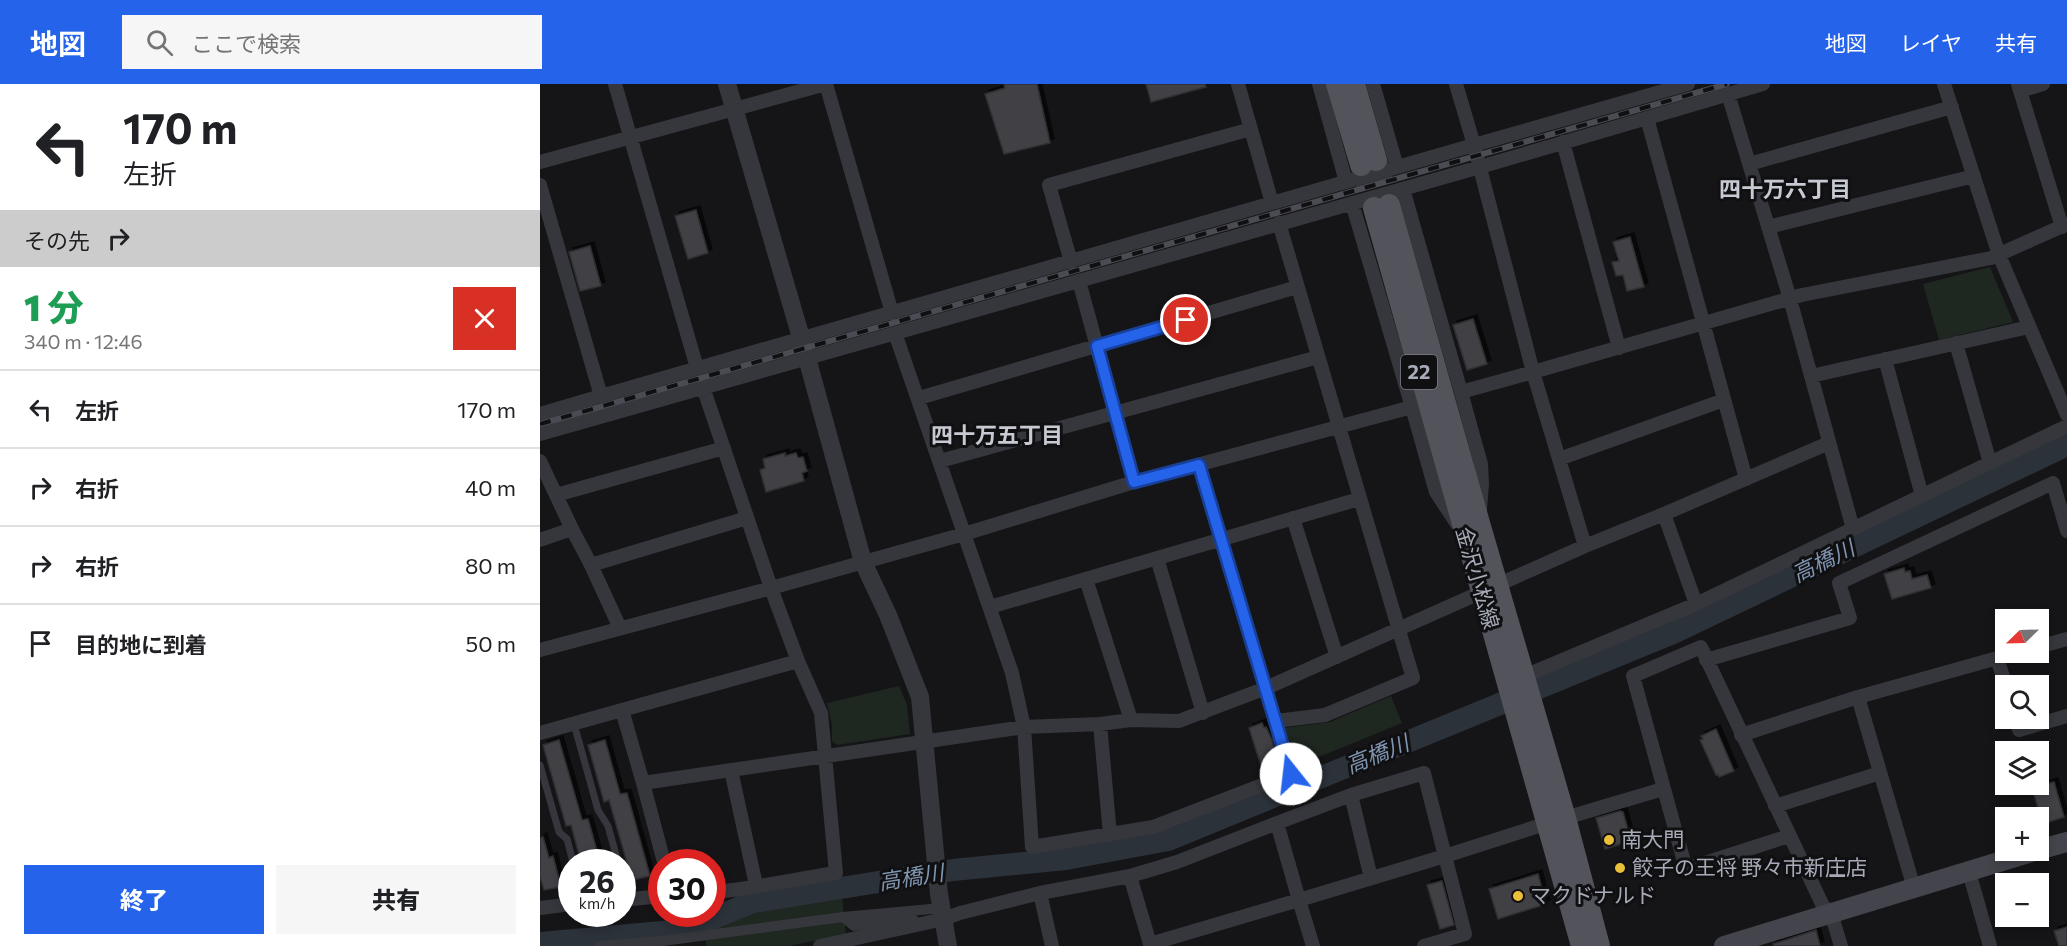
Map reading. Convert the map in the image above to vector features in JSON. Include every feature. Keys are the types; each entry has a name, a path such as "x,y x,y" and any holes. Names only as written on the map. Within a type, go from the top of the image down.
{"main road":[{"path":"1337,84 1370,169"},
{"path":"1354,84 1370,169"},
{"name":"金沢小松線","path":"1389,201 1472,529 1519,680"},
{"name":"22","path":"1519,680 1522,704 1556,821 1599,946"},
{"name":"22","path":"1556,821 1582,946"},
{"path":"2049,847 2067,842"},
{"path":"1724,946 2004,861"}],"street":[{"path":"615,84 697,368"},
{"path":"728,84 863,562 888,615 920,697 939,908 948,946"},
{"path":"540,162 826,84 892,313"},
{"path":"1238,84 1272,203"},
{"path":"1319,84 1370,169"},
{"path":"1370,169 1373,84"},
{"path":"1456,84 1533,372 1585,546"},
{"path":"540,414 1272,203 1370,169 1474,145 1688,84"},
{"path":"540,434 1279,223 1352,203 1389,201 1480,167 1763,84"},
{"path":"1944,84 1999,255 2067,416"},
{"path":"1461,392 1790,299 1999,255 2064,225 2019,88 2043,84"},
{"path":"1728,94 1790,299 1853,529"},
{"path":"1749,164 1952,107"},
{"path":"1647,118 1746,479"},
{"path":"1071,262 1049,185 1251,129"},
{"path":"1563,142 1620,348"},
{"path":"1768,227 1974,176"},
{"path":"540,185 601,396"},
{"path":"1389,201 1461,392 1481,464 1482,484 1472,529"},
{"path":"1352,203 1436,492 1472,529"},
{"path":"1276,721 1324,715 1413,678 1279,223"},
{"path":"1079,280 1134,482"},
{"path":"919,398 1297,287"},
{"path":"1811,376 2030,327"},
{"path":"896,333 1012,673 1024,727 1032,847 1152,827 1291,774 1199,465"},
{"path":"1956,343 1990,464"},
{"path":"940,461 1318,357"},
{"path":"1885,359 1922,496"},
{"path":"703,387 771,588 798,662 821,713 836,873 726,891"},
{"path":"1559,459 1724,400"},
{"path":"540,650 964,534 1134,482 1412,407"},
{"path":"1519,680 1696,604 2067,426"},
{"path":"643,783 1024,727 1100,724 1131,720 1179,721 1266,688 1585,546 1829,443"},
{"path":"556,495 724,448"},
{"path":"540,461 620,628"},
{"path":"1706,660 1850,618 1839,583 2067,477"},
{"path":"2053,483 2067,531"},
{"path":"990,607 1359,499"},
{"path":"1664,514 1696,604"},
{"path":"1293,518 1337,657"},
{"path":"591,565 747,519"},
{"path":"540,540 572,530"},
{"path":"1157,558 1203,713"},
{"path":"1086,579 1131,720"},
{"path":"2049,644 2067,639"},
{"path":"1790,836 1686,869 1633,676 1701,647 1823,906 1831,914 1841,946"},
{"path":"1741,735 1858,697 1995,659"},
{"path":"540,733 798,662"},
{"path":"1858,697 1914,888"},
{"path":"622,710 661,849"},
{"path":"2049,721 2067,716"},
{"path":"1100,724 1110,835"},
{"path":"731,770 756,885"},
{"path":"599,946 663,941 843,917 939,908 960,913 1040,893 1130,876 1177,862 1351,795 1424,773 1465,934 1424,946"},
{"path":"1775,806 1880,773"},
{"path":"1130,876 1150,945 1663,789"},
{"path":"1351,795 1371,878"},
{"path":"1277,824 1313,946"},
{"path":"1969,872 1987,945"},
{"path":"1040,893 1052,946"},
{"path":"541,906 558,905"},
{"path":"820,946 939,908"}],"lane":[{"path":"574,724 598,810 608,826 614,849"},
{"path":"540,765 559,832 567,838 570,849"}],"shaded area":[{"path":"1990,267 2013,322 1939,340 1923,284"},
{"path":"899,686 907,705 910,734 837,745 832,741 832,725 827,703"},
{"path":"1391,696 1402,723 1297,766 1285,728 1330,722"},
{"path":"842,897 846,934 789,946 706,946 706,929 726,927 726,921 760,908"}],"building":[{"path":"1004,84 1037,84 1050,143 1004,154 985,94 1005,88"},
{"path":"1146,84 1205,84 1206,87 1151,102"},
{"path":"696,210 708,253 688,259 675,216"},
{"path":"1630,237 1644,287 1627,291 1623,275 1616,276 1612,262 1619,261 1613,242"},
{"path":"590,246 601,286 580,291 569,252"},
{"path":"1473,319 1487,364 1467,370 1453,325"},
{"path":"785,453 785,456 796,453 798,458 803,457 807,471 802,473 804,481 766,492 760,470 765,468 763,459"},
{"path":"1904,568 1905,572 1910,571 1912,579 1927,575 1931,588 1892,599 1884,574"},
{"path":"1262,723 1272,740 1279,767 1264,775 1249,728"},
{"path":"1716,729 1734,771 1719,777 1700,740 1703,739 1701,736"},
{"path":"559,740 582,820 588,819 596,849 577,849 571,825 566,826 543,745"},
{"path":"605,740 620,794 627,793 648,869 648,876 636,879 636,849 623,849 609,800 604,802 588,745"},
{"path":"2054,782 2064,817 2049,822 2049,807 2038,807 2034,795 2049,795 2049,783"},
{"path":"1623,812 1631,841 1605,849 1596,818"},
{"path":"543,837 549,858 553,856 558,875 558,888 544,890 540,877 540,838"},
{"name":"マクドナルド","path":"1538,874 1546,904 1498,919 1489,889"},
{"path":"1442,881 1454,925 1440,929 1427,885"},
{"path":"2067,927 2067,946 2059,946 2054,931"},
{"path":"1816,930 1820,946 1774,946 1773,944"}],"waterway":[{"name":"高橋川","path":"540,943 684,930 753,902 953,870 1066,859 1168,840 1673,633 2067,445"}],"tunnel":[{"path":"1376,160 1389,205"},
{"path":"1361,165 1374,208"}],"railway":[{"path":"540,424 1727,84"}],"place":[{"name":"南大門","path":"1609,840"},
{"name":"餃子の王将 野々市新庄店","path":"1620,868"},
{"name":"マクドナルド","path":"1518,896"}],"district":[{"name":"四十万六丁目","path":"1785,189"},
{"name":"四十万五丁目","path":"997,435"}],"route":[{"path":"1186,320 1097,346 1134,482 1199,465 1291,774"}]}
